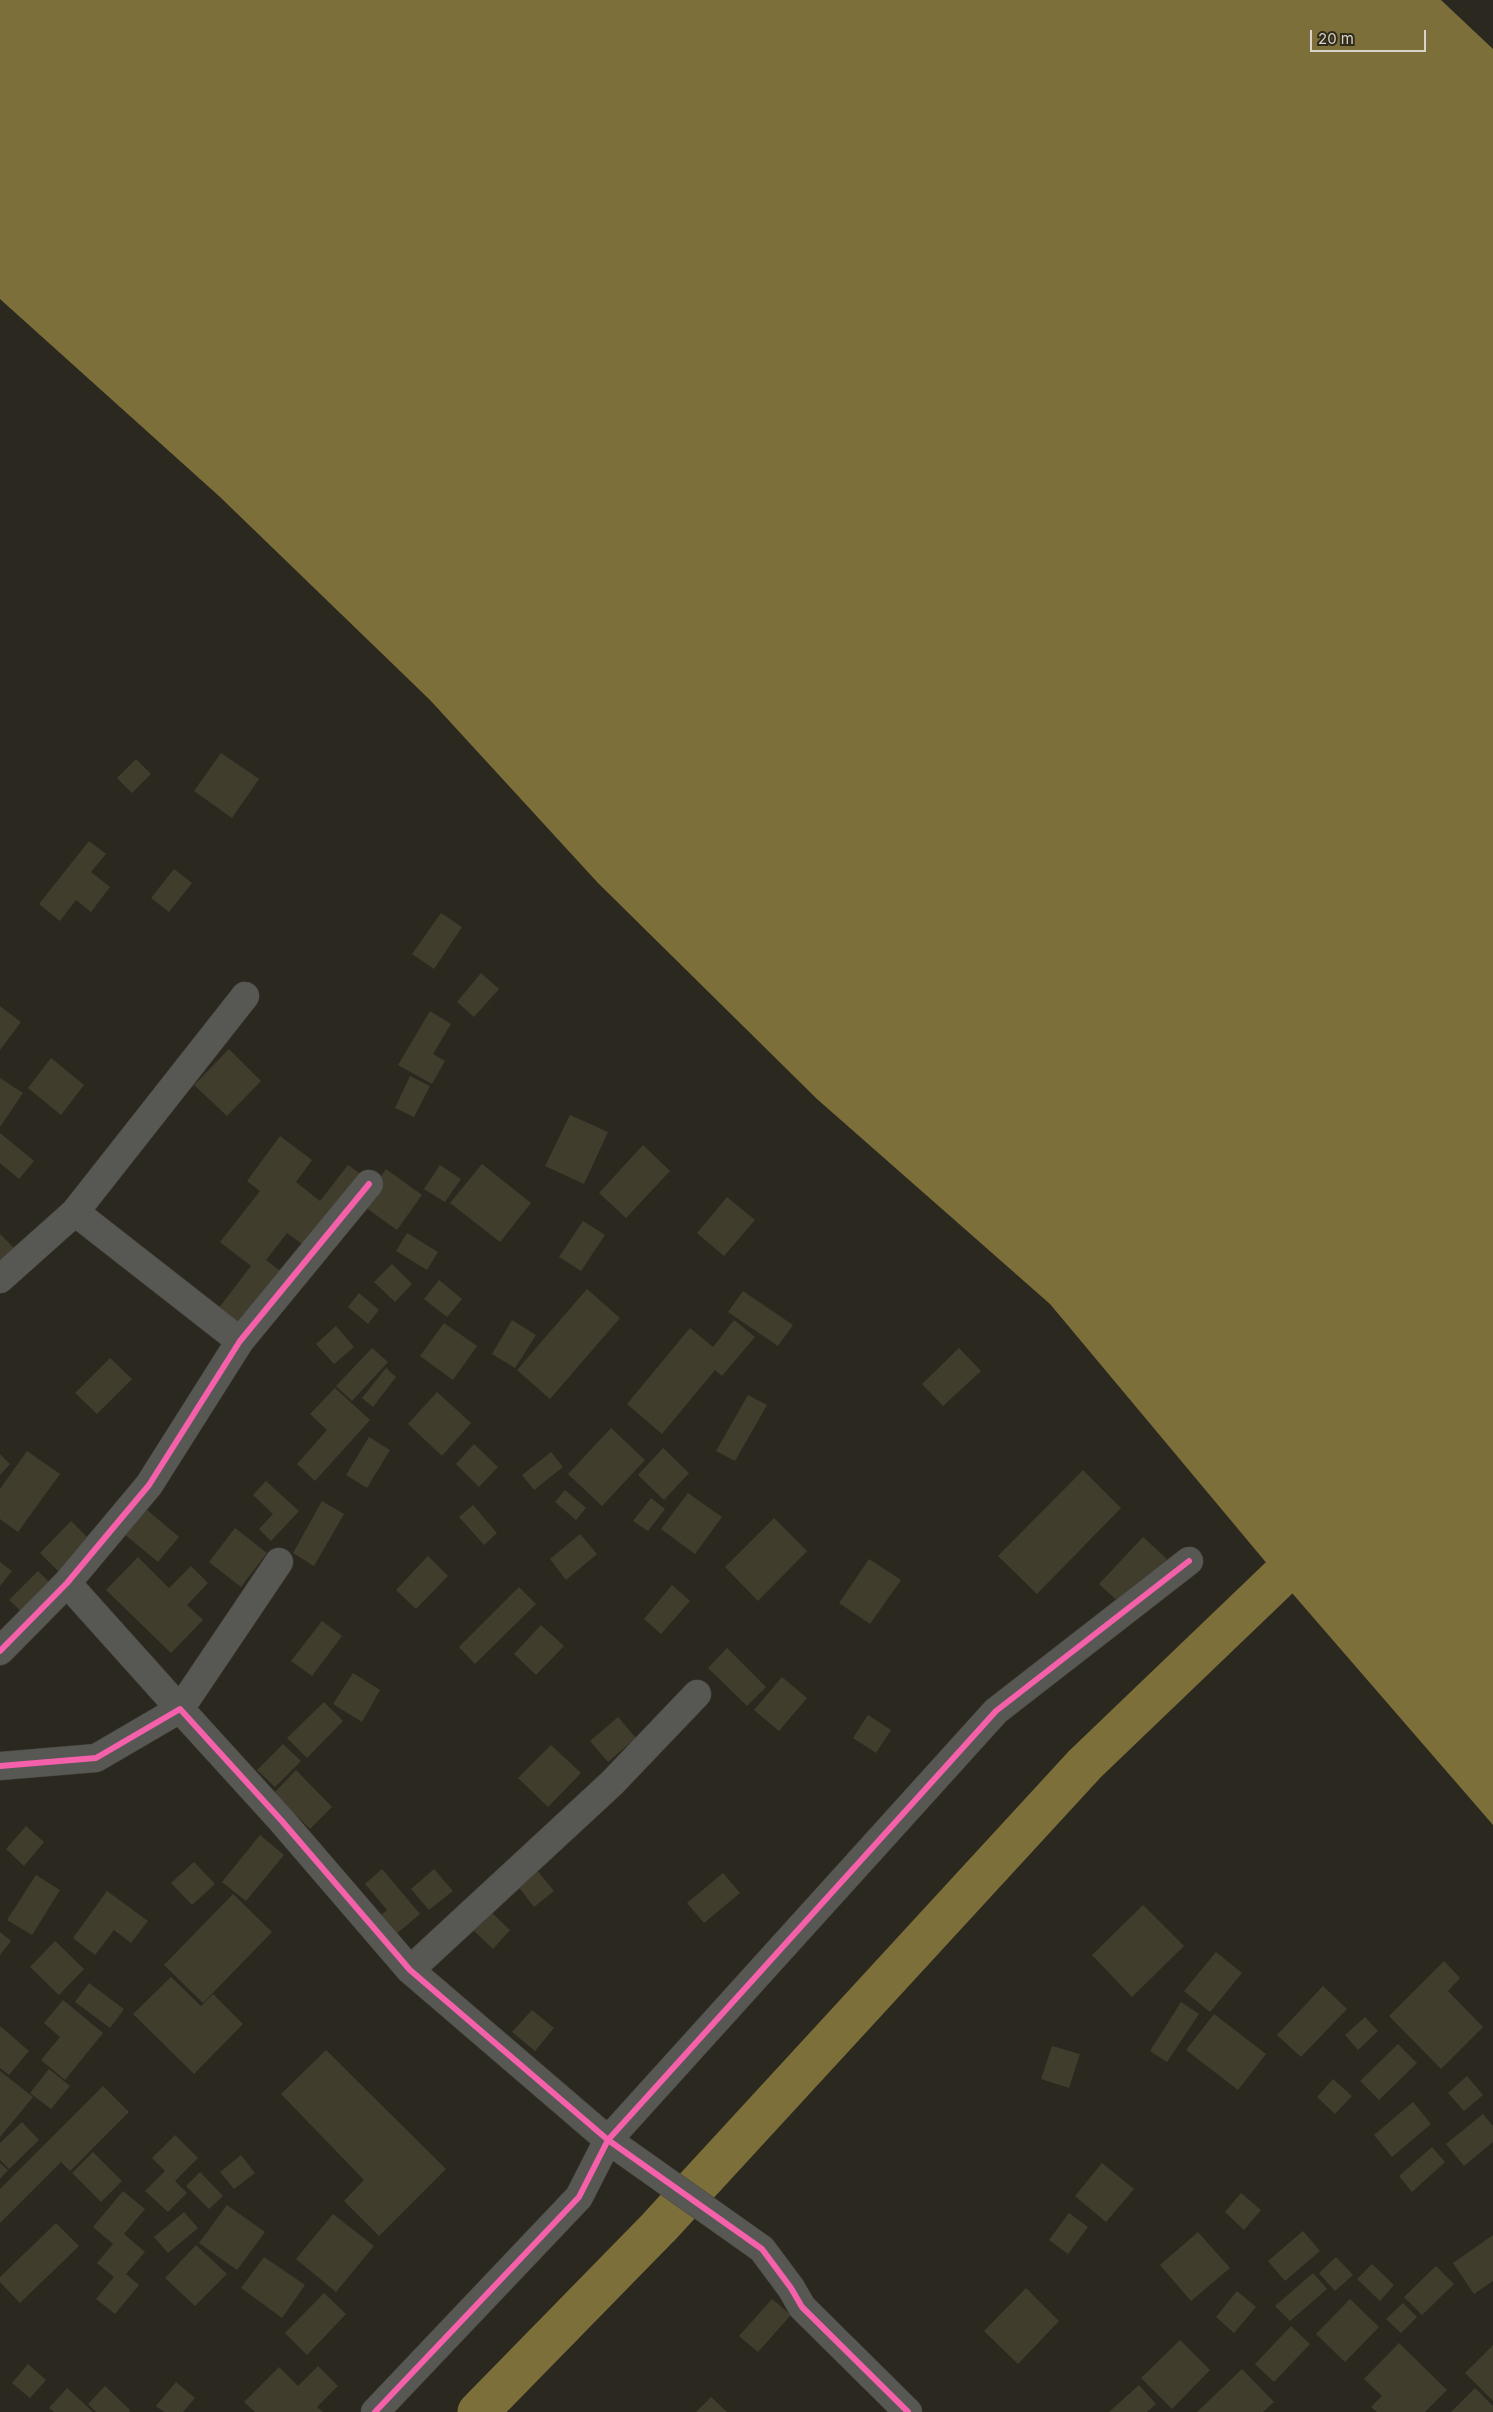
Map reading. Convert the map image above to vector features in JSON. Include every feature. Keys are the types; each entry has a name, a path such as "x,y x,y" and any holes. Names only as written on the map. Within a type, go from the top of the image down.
{"street":[{"path":"0,1279 75,1212 245,996"},
{"path":"0,1651 67,1583 149,1485 240,1341 369,1184"},
{"path":"75,1212 240,1341"},
{"path":"375,2412 579,2197 608,2140 996,1711 1189,1561"},
{"path":"0,1766 96,1758 180,1709 279,1562"},
{"path":"67,1583 280,1820 410,1970 608,2140 762,2249 802,2306 908,2412"},
{"path":"410,1970 612,1782 697,1694"}],"shaded area":[{"path":"0,0 1441,0 1493,49 1493,1825 1279,1578 1050,1304 817,1099 598,883 430,700 220,497 0,299"}],"building":[{"path":"221,753 259,779 232,818 194,791"},
{"path":"136,759 151,774 132,793 117,778"},
{"path":"89,841 106,854 91,872 110,887 91,912 76,900 60,921 39,904"},
{"path":"174,869 192,883 169,912 151,898"},
{"path":"441,913 462,927 434,969 412,954"},
{"path":"481,973 499,989 474,1017 457,1002"},
{"path":"0,1006 21,1022 0,1050"},
{"path":"430,1011 451,1024 433,1054 445,1061 432,1084 398,1065"},
{"path":"229,1049 261,1081 227,1116 194,1085"},
{"path":"51,1058 84,1085 61,1115 28,1088"},
{"path":"410,1076 430,1086 414,1117 395,1108"},
{"path":"0,1078 23,1093 0,1127"},
{"path":"570,1115 608,1132 584,1184 545,1166"},
{"path":"0,1133 34,1161 19,1179 0,1163"},
{"path":"280,1136 312,1160 296,1182 320,1201 348,1165 365,1177 309,1249 287,1233 266,1260 287,1276 242,1334 215,1313 251,1266 220,1242 260,1191 247,1181"},
{"path":"643,1145 670,1171 626,1218 599,1193"},
{"path":"482,1164 531,1203 500,1242 450,1203"},
{"path":"440,1165 461,1179 445,1202 424,1189"},
{"path":"386,1169 422,1195 397,1230 362,1205"},
{"path":"727,1197 755,1220 724,1256 697,1233"},
{"path":"583,1221 605,1235 581,1271 559,1257"},
{"path":"407,1233 438,1252 427,1270 396,1251"},
{"path":"0,1234 17,1251 0,1269"},
{"path":"392,1264 412,1284 395,1302 374,1282"},
{"path":"439,1280 462,1299 447,1317 424,1299"},
{"path":"587,1289 620,1318 550,1399 517,1370"},
{"path":"743,1291 793,1325 778,1346 728,1312"},
{"path":"359,1293 379,1310 368,1324 348,1307"},
{"path":"512,1320 536,1335 515,1368 492,1354"},
{"path":"734,1320 755,1337 722,1376 715,1370 662,1434 627,1404 690,1328 713,1347"},
{"path":"444,1323 477,1346 453,1380 420,1356"},
{"path":"336,1326 354,1347 334,1364 316,1344"},
{"path":"372,1348 388,1362 352,1401 336,1386"},
{"path":"959,1348 981,1371 943,1406 922,1384"},
{"path":"110,1358 132,1379 97,1414 75,1393"},
{"path":"386,1368 396,1377 373,1407 362,1398"},
{"path":"335,1388 370,1420 315,1481 297,1464 327,1430 310,1414"},
{"path":"437,1392 471,1423 442,1456 408,1424"},
{"path":"748,1395 767,1405 735,1461 716,1451"},
{"path":"611,1428 645,1460 602,1506 568,1474"},
{"path":"369,1437 390,1450 367,1488 346,1475"},
{"path":"474,1444 498,1467 479,1487 456,1464"},
{"path":"663,1448 689,1473 664,1500 638,1475"},
{"path":"27,1451 60,1474 18,1532 0,1519 0,1489"},
{"path":"551,1452 563,1467 534,1490 522,1475"},
{"path":"0,1454 10,1464 0,1475"},
{"path":"1083,1470 1121,1508 1037,1594 998,1556"},
{"path":"266,1481 299,1511 271,1541 259,1529 273,1514 253,1495"},
{"path":"565,1490 586,1508 576,1520 555,1502"},
{"path":"688,1493 722,1517 695,1554 661,1529"},
{"path":"651,1498 665,1509 648,1531 633,1521"},
{"path":"322,1501 344,1514 314,1566 293,1553"},
{"path":"140,1504 179,1537 158,1562 118,1529"},
{"path":"473,1505 497,1533 484,1545 459,1517"},
{"path":"774,1518 807,1551 758,1601 725,1567"},
{"path":"71,1521 91,1541 60,1573 40,1553"},
{"path":"235,1528 267,1553 241,1587 209,1562"},
{"path":"580,1534 597,1554 566,1580 550,1559"},
{"path":"1143,1537 1167,1559 1123,1606 1099,1584"},
{"path":"428,1556 448,1576 416,1609 396,1590"},
{"path":"138,1557 169,1588 191,1566 208,1583 187,1605 203,1620 171,1653 106,1590"},
{"path":"869,1559 901,1580 870,1624 839,1603"},
{"path":"0,1562 12,1571 0,1586"},
{"path":"38,1571 54,1587 26,1616 9,1600"},
{"path":"672,1585 690,1601 661,1634 644,1619"},
{"path":"519,1587 536,1604 475,1664 459,1647"},
{"path":"322,1621 342,1636 312,1676 291,1661"},
{"path":"541,1625 564,1646 536,1675 514,1654"},
{"path":"727,1648 766,1687 747,1706 708,1668"},
{"path":"353,1673 380,1690 362,1722 333,1704"},
{"path":"782,1677 807,1698 779,1731 754,1710"},
{"path":"324,1702 343,1721 307,1758 287,1738"},
{"path":"868,1715 891,1730 876,1753 853,1738"},
{"path":"618,1717 636,1738 608,1762 590,1741"},
{"path":"283,1744 301,1761 275,1787 257,1770"},
{"path":"551,1745 581,1773 548,1807 518,1778"},
{"path":"296,1770 332,1807 310,1829 274,1793"},
{"path":"26,1826 44,1842 24,1866 6,1849"},
{"path":"260,1835 284,1855 246,1901 222,1882"},
{"path":"194,1862 215,1884 192,1905 171,1883"},
{"path":"382,1869 420,1914 388,1941 372,1923 387,1910 365,1884"},
{"path":"434,1869 453,1891 429,1910 411,1889"},
{"path":"536,1869 554,1891 534,1907 517,1885"},
{"path":"723,1873 740,1893 704,1923 687,1903"},
{"path":"36,1875 60,1890 32,1935 7,1920"},
{"path":"107,1891 148,1921 131,1943 114,1930 95,1955 73,1938"},
{"path":"233,1894 272,1932 203,2003 164,1965"},
{"path":"1143,1905 1184,1946 1132,1997 1092,1955"},
{"path":"490,1911 510,1930 493,1949 473,1930"},
{"path":"0,1932 11,1941 0,1955"},
{"path":"55,1941 84,1969 59,1995 30,1967"},
{"path":"1216,1952 1242,1973 1210,2012 1184,1991"},
{"path":"1444,1961 1460,1978 1448,1991 1483,2027 1441,2069 1389,2016"},
{"path":"171,1977 201,2006 213,1994 243,2024 194,2074 133,2014"},
{"path":"89,1983 124,2009 110,2028 75,2002"},
{"path":"1323,1986 1347,2009 1301,2057 1277,2035"},
{"path":"63,2000 103,2033 65,2080 41,2060 60,2037 44,2023"},
{"path":"1181,2002 1199,2014 1167,2062 1150,2051"},
{"path":"532,2010 554,2028 535,2051 512,2032"},
{"path":"1214,2014 1266,2054 1238,2090 1186,2050"},
{"path":"1365,2017 1378,2031 1358,2050 1345,2035"},
{"path":"0,2026 29,2051 9,2075 0,2068"},
{"path":"1398,2044 1417,2063 1379,2100 1360,2081"},
{"path":"1052,2046 1080,2054 1069,2088 1041,2079"},
{"path":"326,2050 446,2169 379,2236 344,2201 364,2180 281,2094"},
{"path":"49,2069 70,2086 51,2109 30,2093"},
{"path":"0,2071 33,2097 0,2137"},
{"path":"1467,2076 1483,2095 1464,2111 1448,2093"},
{"path":"1333,2079 1352,2096 1335,2114 1317,2097"},
{"path":"103,2086 129,2112 70,2171 61,2162 0,2223 0,2189"},
{"path":"1413,2102 1431,2124 1392,2157 1374,2135"},
{"path":"1483,2114 1493,2126 1493,2142 1464,2166 1446,2144"},
{"path":"22,2122 39,2140 9,2169 0,2160 0,2143"},
{"path":"175,2135 198,2158 175,2181 187,2193 168,2212 145,2191 165,2171 152,2158"},
{"path":"1432,2147 1445,2162 1412,2192 1399,2176"},
{"path":"93,2152 122,2181 101,2202 72,2173"},
{"path":"241,2155 255,2173 234,2189 220,2172"},
{"path":"0,2163 8,2170 0,2179"},
{"path":"1102,2163 1134,2189 1106,2222 1075,2196"},
{"path":"200,2172 223,2196 209,2209 186,2186"},
{"path":"123,2191 145,2209 124,2234 145,2252 126,2274 139,2285 115,2314 96,2299 114,2277 97,2263 113,2244 93,2227"},
{"path":"1241,2193 1261,2210 1244,2230 1225,2212"},
{"path":"227,2205 265,2232 237,2270 199,2243"},
{"path":"184,2212 198,2228 168,2253 154,2237"},
{"path":"1069,2213 1088,2227 1068,2254 1049,2240"},
{"path":"333,2214 374,2246 336,2292 296,2259"},
{"path":"56,2223 79,2246 20,2303 0,2282 0,2277"},
{"path":"1303,2231 1320,2251 1285,2281 1268,2261"},
{"path":"1198,2232 1230,2268 1191,2301 1160,2265"},
{"path":"1493,2235 1493,2281 1474,2294 1453,2263"},
{"path":"196,2245 227,2274 195,2306 165,2278"},
{"path":"264,2257 305,2285 282,2318 241,2288"},
{"path":"1336,2257 1353,2275 1335,2291 1319,2273"},
{"path":"1372,2264 1394,2285 1380,2301 1357,2279"},
{"path":"1436,2266 1454,2284 1422,2315 1404,2297"},
{"path":"1313,2273 1327,2289 1290,2321 1275,2306"},
{"path":"1026,2288 1059,2321 1018,2364 984,2331"},
{"path":"1237,2291 1256,2307 1234,2333 1216,2317"},
{"path":"324,2293 346,2314 307,2355 285,2333"},
{"path":"772,2299 791,2315 758,2352 739,2336"},
{"path":"1350,2299 1379,2327 1345,2362 1316,2334"},
{"path":"1403,2303 1417,2317 1401,2333 1386,2319"},
{"path":"1291,2326 1310,2344 1274,2382 1255,2364"},
{"path":"1180,2340 1210,2370 1172,2409 1141,2378"},
{"path":"1399,2343 1447,2390 1425,2412 1377,2412 1371,2407 1382,2396 1364,2379"},
{"path":"1493,2345 1493,2401 1465,2373"},
{"path":"28,2364 46,2380 30,2398 12,2383"},
{"path":"318,2366 338,2386 317,2407 323,2412 255,2412 244,2402 279,2367 298,2386"},
{"path":"1242,2369 1274,2402 1263,2412 1197,2412"},
{"path":"176,2382 195,2398 183,2412 164,2412 156,2406"},
{"path":"1139,2385 1156,2404 1147,2412 1109,2412"},
{"path":"105,2386 130,2410 129,2412 96,2412 88,2404"},
{"path":"67,2388 93,2412 54,2412 49,2408"},
{"path":"1475,2388 1493,2406 1493,2412 1451,2412"},
{"path":"711,2397 727,2412 696,2412"}],"waterway":[{"path":"478,2412 659,2227 1085,1764 1279,1578"}],"cycle path":[{"path":"0,1651 67,1583 149,1485 240,1341 369,1184"},
{"path":"375,2412 579,2197 608,2140 996,1711 1189,1561"},
{"path":"0,1766 96,1758 180,1709 281,1820 410,1970 608,2140 762,2249 791,2288 802,2307 908,2412"}]}
